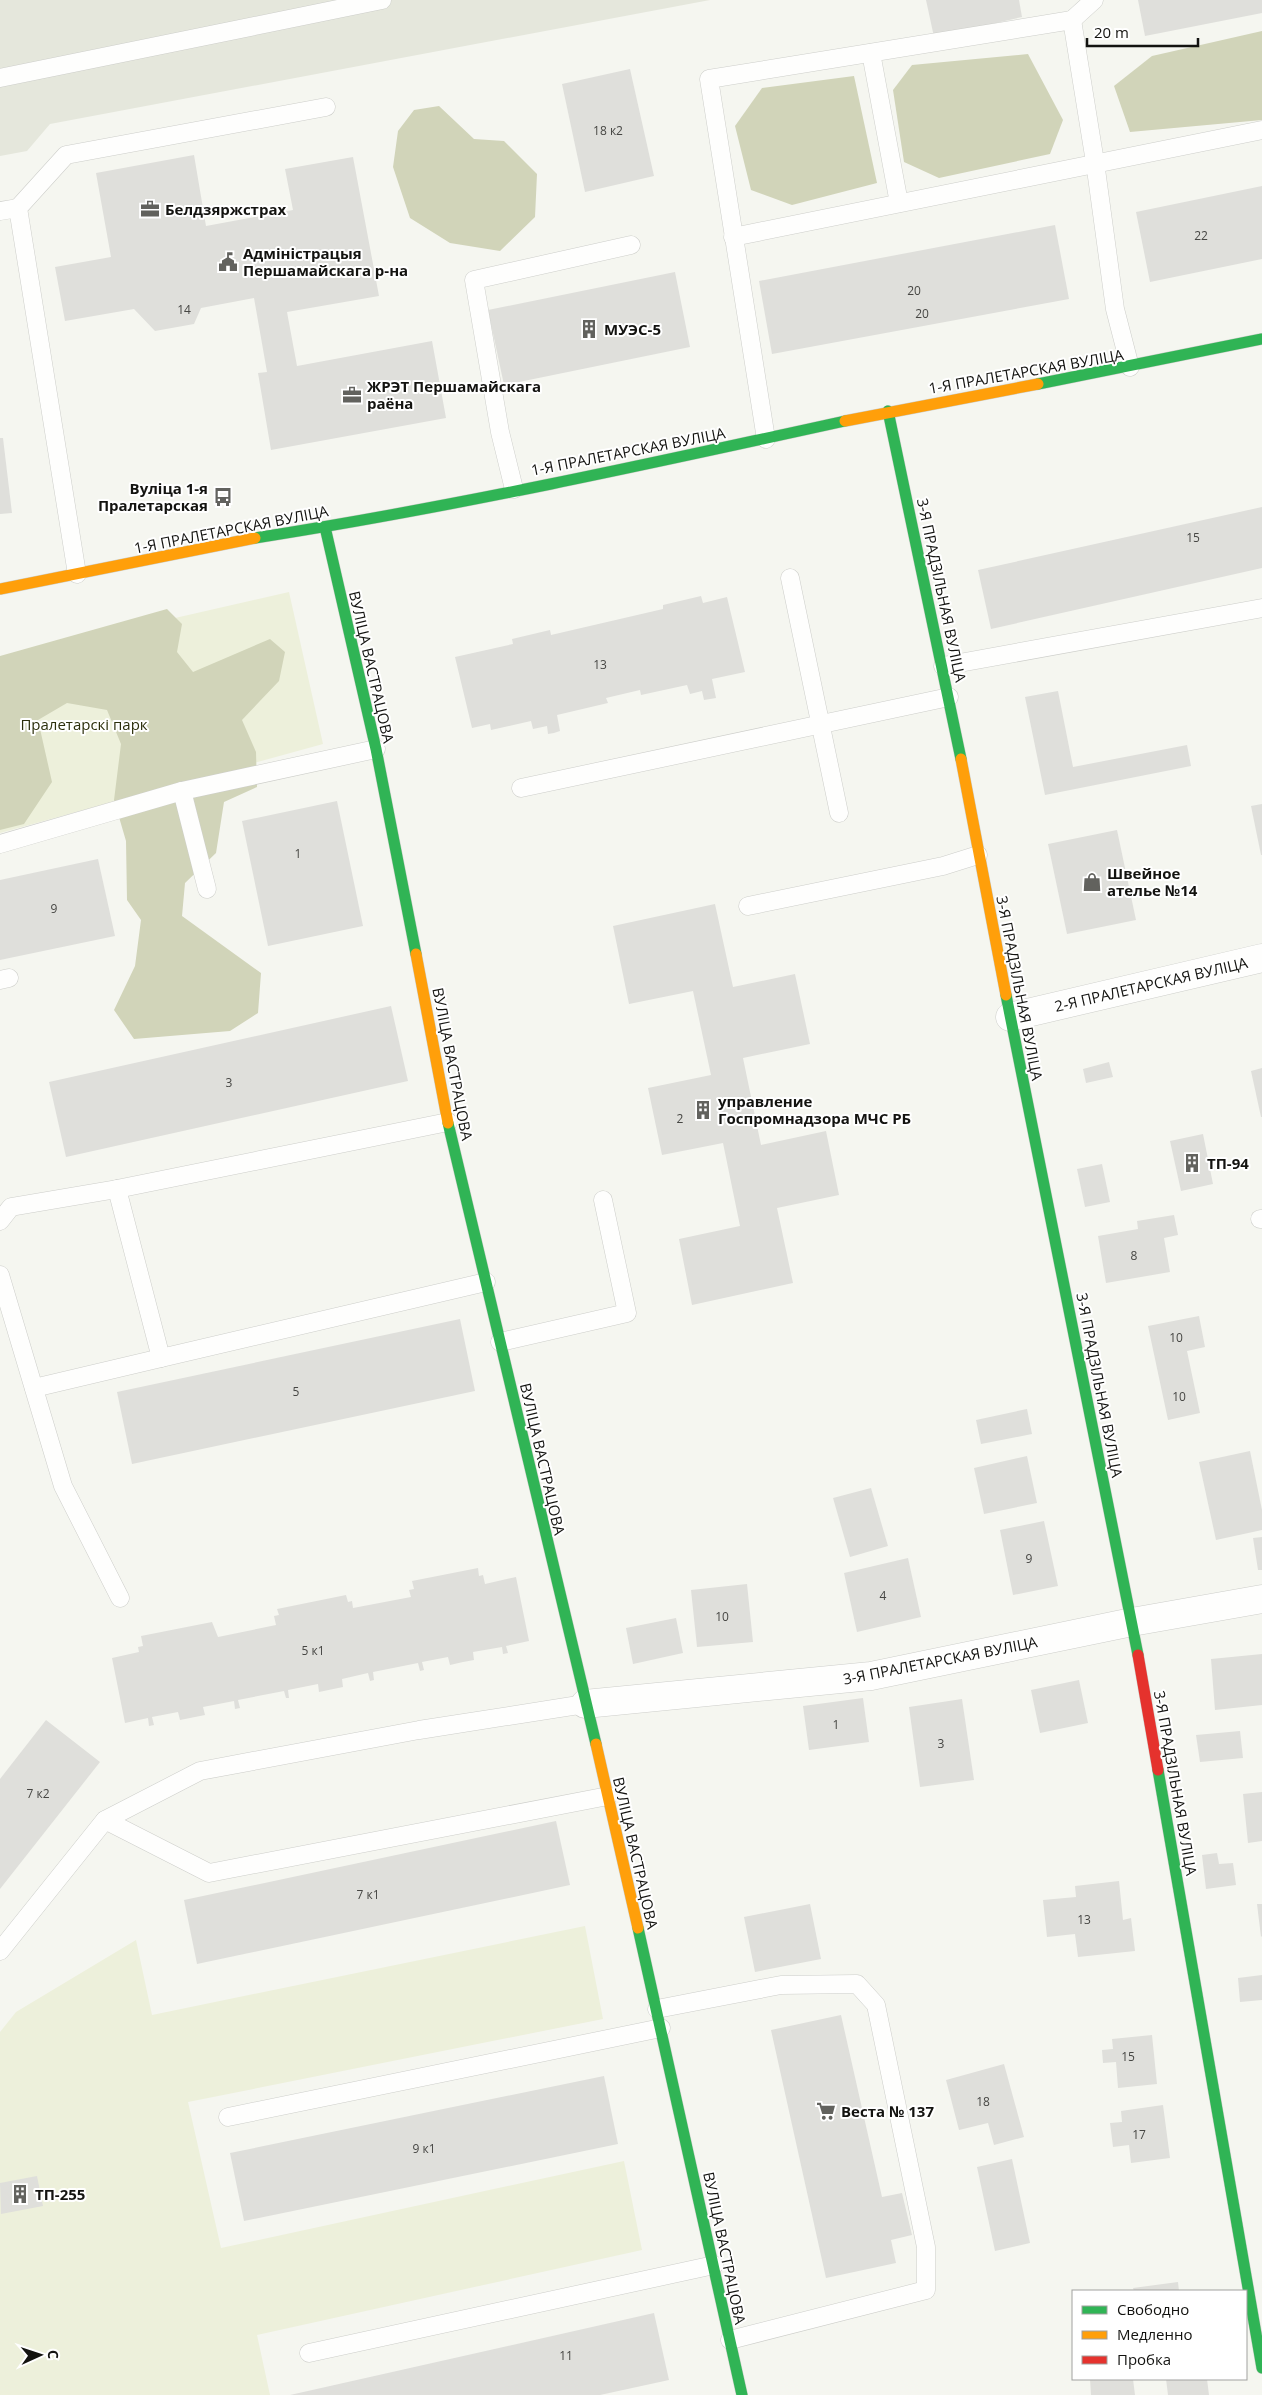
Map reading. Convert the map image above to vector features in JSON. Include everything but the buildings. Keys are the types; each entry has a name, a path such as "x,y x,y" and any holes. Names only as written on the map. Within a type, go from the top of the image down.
{"street":[{"name":"1-Я ПРАЛЕТАРСКАЯ ВУЛІЦА","path":"0,589 229,542 325,527 766,439 888,411 1130,367 1262,339"},
{"name":"3-Я ПРАДЗІЛЬНАЯ ВУЛІЦА","path":"888,411 943,666 1010,1017 1132,1622 1262,2368"},
{"name":"ВУЛІЦА ВАСТРАЦОВА","path":"325,527 376,749 448,1122 608,1796 742,2395"},
{"name":"2-Я ПРАЛЕТАРСКАЯ ВУЛІЦА","path":"1010,1017 1262,958"},
{"name":"3-Я ПРАЛЕТАРСКАЯ ВУЛІЦА","path":"585,1704 871,1676 1132,1622 1262,1599"}],"lane":[{"path":"0,78 382,0"},
{"path":"766,439 709,79 1072,20 1094,0"},
{"path":"1072,20 1096,162 1116,309 1130,367"},
{"path":"871,53 899,203"},
{"path":"0,211 18,208 66,154 326,107"},
{"path":"733,237 1096,162 1262,130"},
{"path":"18,208 76,574"},
{"path":"514,489 500,432 474,280 631,245"},
{"path":"790,578 838,813"},
{"path":"943,666 1262,608"},
{"path":"522,788 949,697"},
{"path":"0,844 182,791 376,749"},
{"path":"182,791 207,889"},
{"path":"748,906 943,866 978,855"},
{"path":"0,1221 6,1205 117,1189 448,1122"},
{"path":"117,1189 161,1358"},
{"path":"500,1342 627,1313 603,1200"},
{"path":"0,1275 63,1486 120,1598"},
{"path":"34,1388 486,1282"},
{"path":"0,1951 105,1820 200,1771 420,1730 585,1704"},
{"path":"105,1820 210,1873 608,1796"},
{"path":"656,2009 781,1985 824,1984 857,1984 876,2005 926,2248 926,2290 730,2340"},
{"path":"228,2117 661,2028"},
{"path":"309,2353 714,2265"}],"shaded area":[{"path":"0,0 710,0 50,124 27,151 0,156"}],"green space":[{"path":"1262,31 1262,120 1130,132 1114,86 1152,56"},
{"path":"1028,54 1063,120 1050,154 939,178 904,162 893,90 912,65"},
{"path":"854,76 877,183 792,205 751,190 735,126 762,88"},
{"path":"439,106 474,139 504,141 537,174 535,217 500,251 450,243 410,218 393,167 398,131 414,110"},
{"name":"Пралетарскі парк","path":"289,592 323,744 0,833 0,658"},
{"path":"167,609 182,624 177,652 193,672 270,639 285,652 279,681 242,720 256,752 257,787 224,802 216,853 185,883 182,916 261,973 258,1013 230,1031 134,1039 114,1010 135,966 141,920 127,900 126,841 114,800 121,744 107,710 67,703 38,720 52,782 24,824 0,830 0,656"},
{"path":"585,1926 603,2019 188,2102 221,2248 624,2161 642,2250 257,2335 270,2395 0,2395 0,2032 16,2012 136,1940 152,2015"}],"traffic: fast":[{"path":"1038,384 1262,339"},
{"path":"888,411 961,759"},
{"path":"255,538 477,499 845,421"},
{"path":"325,527 376,749 416,954"},
{"path":"1006,995 1138,1655"},
{"path":"448,1123 596,1744"},
{"path":"1158,1770 1262,2368"},
{"path":"638,1928 742,2395"}],"traffic: slow":[{"path":"845,421 1038,384"},
{"path":"0,589 255,538"},
{"path":"961,759 1006,995"},
{"path":"416,954 448,1123"},
{"path":"596,1744 638,1928"}],"traffic: jam":[{"path":"1138,1655 1158,1770"}],"place":[{"name":"Белдзяржстрах","path":"150,209"},
{"name":"Адміністрацыя Першамайскага р-на","path":"228,262"},
{"name":"МУЭС-5","path":"589,329"},
{"name":"ЖРЭТ Першамайскага раёна","path":"352,395"},
{"name":"Вуліца 1-я Пралетарская","path":"223,497"},
{"name":"Швейное ателье №14","path":"1092,882"},
{"name":"управление Госпромнадзора МЧС РБ","path":"703,1110"},
{"name":"ТП-94","path":"1192,1163"},
{"name":"Веста № 137","path":"826,2111"},
{"name":"ТП-255","path":"20,2194"}]}
